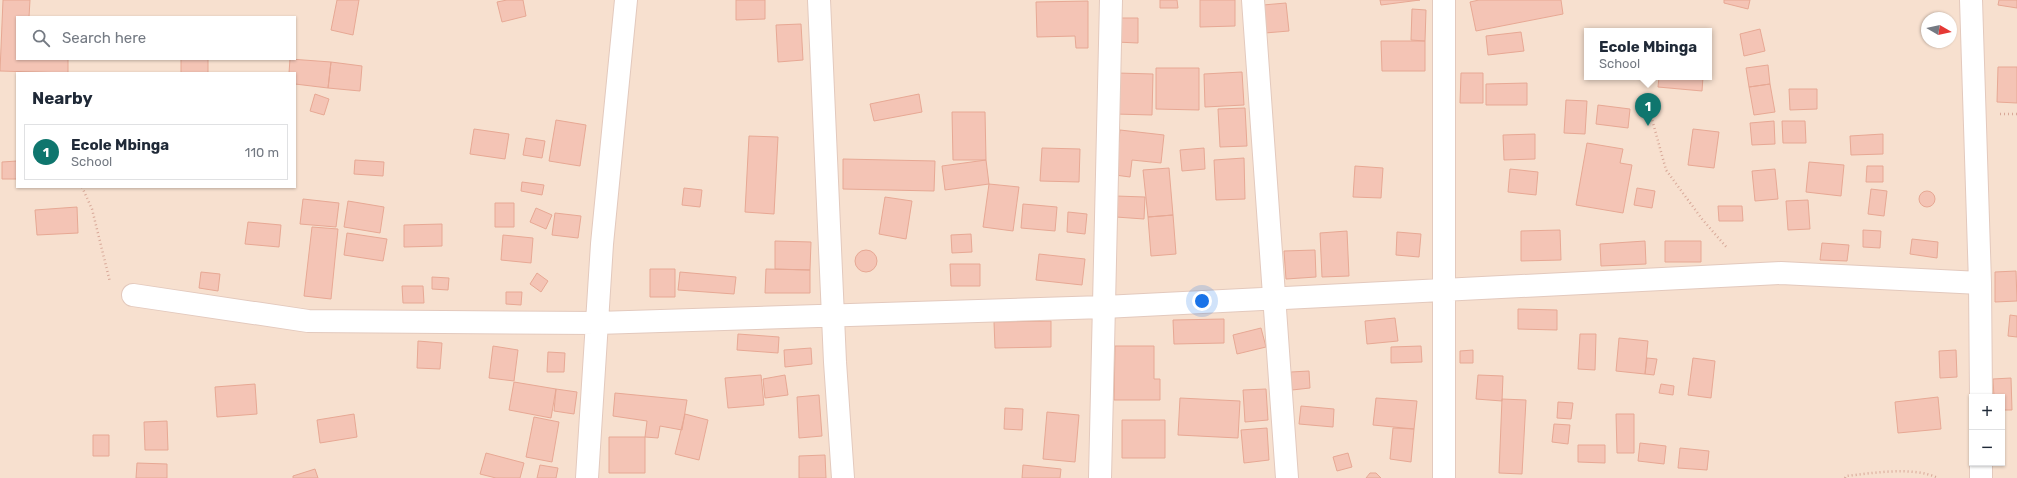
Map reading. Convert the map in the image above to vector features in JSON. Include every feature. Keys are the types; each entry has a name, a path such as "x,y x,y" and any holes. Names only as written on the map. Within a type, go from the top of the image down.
{"street":[{"path":"587,478 602,236 626,0"},
{"path":"819,0 833,317 843,478"},
{"path":"1100,478 1111,0"},
{"path":"1253,0 1287,478"},
{"path":"1444,0 1444,478"},
{"path":"1971,0 1980,283 1981,394"},
{"path":"133,295 308,321 597,323 1104,308 1781,273 1980,283"},
{"path":"1981,466 1981,478"}],"path":[{"path":"1647,101 1666,170 1702,219 1750,275"},
{"path":"82,188 92,209 111,284 133,295"},
{"path":"1845,478 1846,476 1890,471 1929,474 1938,478"}],"shaded area":[{"path":"0,0 2017,0 2017,478 0,478"}],"building":[{"path":"3,0 30,0 29,16 16,16 16,60 68,60 68,72 0,71"},
{"path":"337,0 359,0 353,35 331,30"},
{"path":"507,0 523,0 526,16 502,22 497,2"},
{"path":"736,0 765,0 765,19 736,20"},
{"path":"1160,0 1177,0 1178,8 1160,8"},
{"path":"1200,0 1235,0 1235,26 1200,27"},
{"path":"1380,0 1420,0 1381,5"},
{"path":"1479,0 1561,0 1563,14 1476,31 1470,2"},
{"path":"1724,0 1750,0 1748,9 1724,3"},
{"path":"1999,0 2017,0 2017,8 1998,5"},
{"path":"1088,1 1088,48 1076,48 1075,36 1037,37 1036,2"},
{"path":"1286,3 1289,31 1265,33 1263,5"},
{"path":"1412,9 1426,10 1425,41 1411,40"},
{"path":"1116,18 1138,18 1138,43 1116,42"},
{"path":"801,24 803,60 778,62 776,25"},
{"path":"1760,29 1765,51 1744,56 1740,34"},
{"path":"1521,32 1524,51 1488,55 1486,36"},
{"path":"1381,41 1425,41 1425,71 1382,71"},
{"path":"181,60 208,60 208,72 181,72"},
{"path":"290,60 331,62 328,88 296,84 296,72 289,72"},
{"path":"331,62 362,66 360,91 328,88"},
{"path":"1768,65 1770,84 1749,87 1746,68"},
{"path":"1998,67 2017,67 2017,103 1997,102"},
{"path":"1156,68 1199,68 1199,110 1156,109"},
{"path":"1242,72 1244,105 1205,107 1204,74"},
{"path":"1117,73 1153,74 1152,115 1115,114"},
{"path":"1461,73 1483,73 1483,103 1460,103"},
{"path":"1659,80 1703,80 1702,91 1658,87"},
{"path":"1527,83 1527,105 1486,105 1486,84"},
{"path":"1770,84 1775,112 1754,115 1749,87"},
{"path":"1789,89 1817,89 1817,109 1790,110"},
{"path":"315,94 329,99 324,115 310,111"},
{"path":"919,94 922,112 874,121 870,104"},
{"path":"1566,100 1587,101 1585,134 1564,133"},
{"path":"1598,105 1630,109 1628,128 1596,124"},
{"path":"1245,108 1247,146 1220,147 1218,109"},
{"path":"952,112 985,112 986,160 953,160"},
{"path":"556,120 586,125 580,166 549,161"},
{"path":"1774,121 1775,144 1752,145 1750,123"},
{"path":"1782,121 1805,121 1806,143 1783,143"},
{"path":"474,129 509,134 505,159 470,154"},
{"path":"1693,129 1719,132 1714,168 1688,165"},
{"path":"1120,130 1164,135 1161,163 1132,160 1130,177 1115,175"},
{"path":"1535,134 1535,159 1504,160 1503,135"},
{"path":"1883,134 1883,154 1851,155 1850,136"},
{"path":"749,136 778,137 774,214 745,212"},
{"path":"526,138 545,141 542,158 523,155"},
{"path":"1587,143 1623,149 1620,163 1632,165 1623,213 1576,205"},
{"path":"1042,148 1080,149 1079,182 1040,181"},
{"path":"1204,148 1205,169 1182,171 1180,150"},
{"path":"1244,158 1245,199 1216,200 1214,160"},
{"path":"843,159 935,161 934,191 843,189"},
{"path":"355,160 384,162 383,176 354,174"},
{"path":"986,160 989,184 945,190 942,166"},
{"path":"16,161 16,179 2,179 2,162"},
{"path":"1809,162 1844,165 1841,196 1806,192"},
{"path":"1355,166 1383,168 1381,198 1353,197"},
{"path":"1867,166 1883,166 1883,182 1866,182"},
{"path":"1169,168 1173,215 1148,217 1143,170"},
{"path":"1510,169 1538,172 1536,195 1508,192"},
{"path":"1775,169 1778,199 1755,201 1752,171"},
{"path":"522,182 544,185 542,195 521,191"},
{"path":"989,184 1019,187 1013,231 983,227"},
{"path":"684,188 702,190 700,207 682,205"},
{"path":"1637,188 1655,191 1652,208 1634,205"},
{"path":"1871,189 1887,191 1884,216 1868,214"},
{"path":"1924,191 1930,191 1935,196 1933,205 1930,207 1924,207 1919,202 1919,196"},
{"path":"1116,196 1145,197 1144,219 1116,217"},
{"path":"885,197 912,201 906,239 879,234"},
{"path":"303,199 339,203 336,227 300,224"},
{"path":"1808,200 1810,229 1788,230 1786,201"},
{"path":"348,201 384,207 380,233 344,227"},
{"path":"495,203 514,203 514,227 495,227"},
{"path":"1023,204 1057,207 1055,231 1021,228"},
{"path":"1718,206 1742,206 1743,221 1719,221"},
{"path":"77,207 78,233 37,235 35,210"},
{"path":"536,208 552,215 546,229 530,222"},
{"path":"1068,212 1087,214 1085,234 1067,232"},
{"path":"555,213 581,216 578,238 552,235"},
{"path":"1173,215 1176,254 1151,256 1148,217"},
{"path":"248,222 281,225 279,247 245,244"},
{"path":"442,224 442,246 404,247 404,225"},
{"path":"312,227 338,229 331,299 304,296"},
{"path":"1560,230 1561,260 1521,261 1521,231"},
{"path":"1863,230 1881,231 1880,248 1863,247"},
{"path":"1347,231 1349,276 1322,277 1320,233"},
{"path":"1397,232 1421,234 1419,257 1396,255"},
{"path":"347,233 387,239 383,261 344,255"},
{"path":"971,234 972,252 952,253 951,235"},
{"path":"503,235 533,238 531,263 501,260"},
{"path":"1912,239 1938,242 1937,258 1910,254"},
{"path":"775,241 811,242 810,270 775,269"},
{"path":"1645,241 1646,264 1601,266 1600,244"},
{"path":"1665,241 1701,241 1701,262 1665,262"},
{"path":"1822,243 1849,245 1847,261 1820,260"},
{"path":"866,250 874,253 877,261 874,269 866,272 858,269 855,261 858,253"},
{"path":"1315,250 1316,277 1286,279 1284,251"},
{"path":"1039,254 1085,259 1082,285 1036,280"},
{"path":"950,264 980,264 980,286 951,286"},
{"path":"650,269 675,269 675,297 650,297"},
{"path":"766,269 810,270 810,293 765,293"},
{"path":"2016,271 2017,301 1995,302 1995,272"},
{"path":"201,272 220,274 218,291 199,288"},
{"path":"680,272 736,277 734,294 678,290"},
{"path":"537,273 548,281 541,292 530,284"},
{"path":"432,277 449,278 448,290 432,289"},
{"path":"402,286 423,286 424,303 403,303"},
{"path":"506,292 522,292 521,305 506,304"},
{"path":"1518,309 1557,310 1557,330 1518,329"},
{"path":"2010,315 2017,316 2017,337 2008,336"},
{"path":"1395,318 1398,341 1367,344 1365,321"},
{"path":"1224,319 1224,343 1174,344 1173,320"},
{"path":"1051,321 1051,347 995,348 994,322"},
{"path":"1261,328 1266,347 1237,354 1233,335"},
{"path":"738,334 779,337 778,353 737,350"},
{"path":"1580,334 1596,334 1595,370 1578,369"},
{"path":"1619,338 1648,341 1645,374 1616,371"},
{"path":"418,341 442,343 440,369 417,368"},
{"path":"493,346 518,350 514,381 489,378"},
{"path":"1115,346 1154,346 1154,379 1160,379 1160,400 1114,400"},
{"path":"1421,346 1422,362 1391,363 1391,347"},
{"path":"811,348 812,364 785,367 784,350"},
{"path":"1473,350 1473,363 1460,363 1460,351"},
{"path":"1956,350 1957,377 1940,378 1939,351"},
{"path":"548,352 565,353 564,372 547,372"},
{"path":"1647,358 1657,359 1654,375 1645,374"},
{"path":"1693,358 1715,361 1711,398 1688,395"},
{"path":"1309,371 1310,388 1292,390 1291,372"},
{"path":"761,375 764,405 728,408 725,378"},
{"path":"785,375 788,395 765,398 763,379"},
{"path":"1478,375 1503,376 1502,401 1476,399"},
{"path":"2011,378 2012,410 2005,410 2005,394 1994,394 1993,379"},
{"path":"514,382 556,389 551,418 509,410"},
{"path":"255,384 257,414 217,417 215,387"},
{"path":"1661,384 1674,386 1673,395 1659,393"},
{"path":"556,389 577,392 574,414 554,411"},
{"path":"1266,389 1268,420 1245,422 1243,390"},
{"path":"615,393 687,400 682,430 660,426 658,438 645,437 647,421 613,416"},
{"path":"819,395 822,436 799,438 797,397"},
{"path":"1938,397 1941,429 1898,433 1895,402"},
{"path":"1180,398 1240,401 1238,438 1178,435"},
{"path":"1376,398 1417,401 1414,429 1373,425"},
{"path":"1502,399 1526,400 1522,474 1499,473"},
{"path":"1558,402 1573,403 1571,419 1557,418"},
{"path":"1301,406 1334,409 1333,427 1299,424"},
{"path":"1005,408 1023,409 1022,430 1004,429"},
{"path":"1047,412 1079,415 1075,462 1043,459"},
{"path":"354,414 357,437 320,443 317,420"},
{"path":"685,414 708,420 699,460 675,454"},
{"path":"1616,414 1634,414 1634,453 1617,453"},
{"path":"534,417 559,422 552,462 526,457"},
{"path":"1122,420 1165,420 1165,458 1122,458"},
{"path":"167,421 168,450 145,450 144,422"},
{"path":"1554,424 1570,425 1568,444 1552,442"},
{"path":"1267,428 1269,460 1244,463 1241,430"},
{"path":"1393,428 1414,429 1411,462 1390,459"},
{"path":"93,435 109,435 109,456 93,456"},
{"path":"609,437 645,437 645,473 609,473"},
{"path":"1640,443 1666,446 1664,464 1638,461"},
{"path":"1578,445 1605,445 1605,463 1578,462"},
{"path":"1680,448 1709,451 1707,470 1678,468"},
{"path":"486,453 524,463 520,478 496,478 480,474"},
{"path":"1348,453 1352,467 1337,471 1333,457"},
{"path":"825,455 826,478 799,478 799,456"},
{"path":"137,463 167,464 167,478 136,478"},
{"path":"540,465 558,468 556,478 537,478"},
{"path":"1023,465 1061,469 1060,478 1022,478"},
{"path":"315,469 318,478 293,478 293,476"},
{"path":"1370,473 1376,473 1381,478 1366,478"}],"place":[{"name":"Ecole Mbinga","path":"1648,126"}]}
